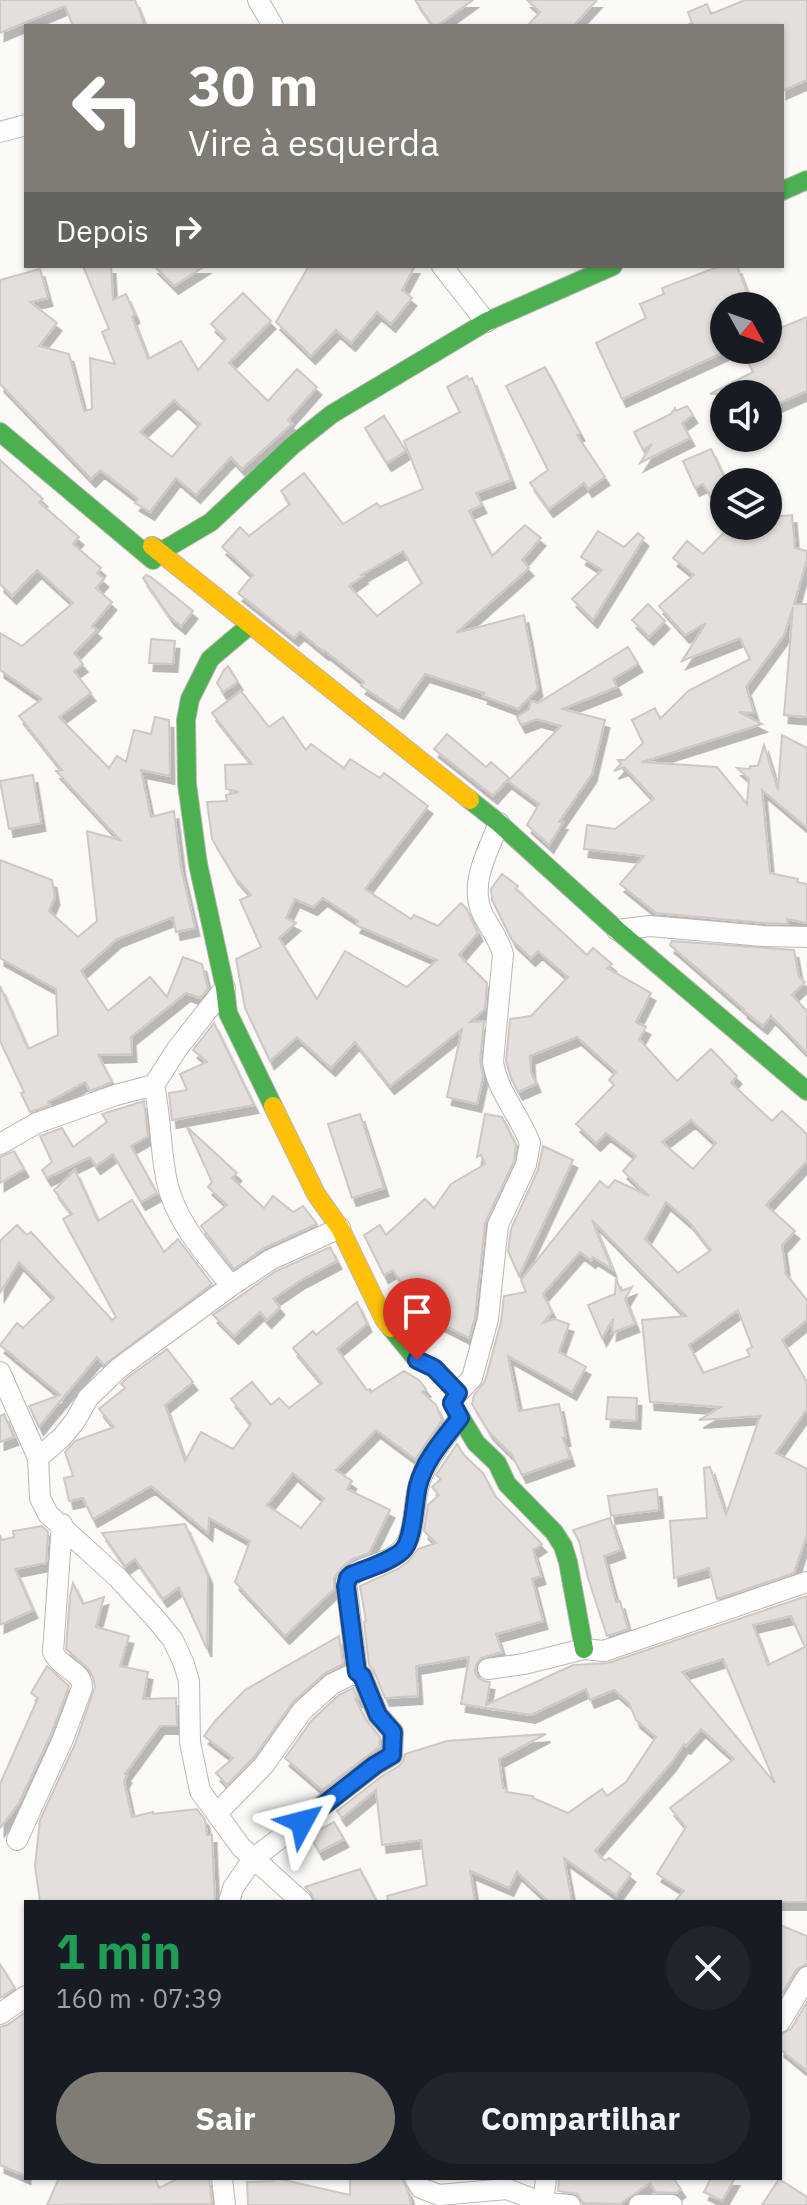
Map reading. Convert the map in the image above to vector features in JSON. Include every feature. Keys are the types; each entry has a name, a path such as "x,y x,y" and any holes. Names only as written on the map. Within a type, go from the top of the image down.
{"street":[{"path":"258,0 269,24"},
{"path":"0,132 24,126"},
{"path":"784,190 807,180"},
{"path":"444,268 486,322"},
{"path":"152,546 162,551 211,522 293,445 332,414 486,322 608,268"},
{"path":"0,432 153,560 152,546"},
{"path":"152,546 499,823 617,930 807,1091"},
{"path":"250,625 210,659 190,699 186,720 187,784 198,864 228,1013 316,1194 340,1228 393,1333 417,1360 434,1368 458,1393"},
{"path":"499,823 481,870 477,896 503,954 493,1062 501,1089 530,1143 526,1165 498,1225 488,1319 472,1378 452,1403 476,1443 497,1463 507,1484 554,1532 563,1546 584,1649"},
{"path":"617,930 650,926 807,937"},
{"path":"0,1144 37,1123 154,1085 177,1049 225,988"},
{"path":"154,1085 167,1181 173,1203 182,1223 231,1286"},
{"path":"38,1458 62,1437 88,1398 104,1381 270,1260 340,1228"},
{"path":"0,1372 38,1458 40,1498 48,1514 118,1578 173,1640 189,1681 190,1742 200,1791 241,1847 300,1900"},
{"path":"230,1900 233,1888 253,1859 392,1755 393,1732 378,1715 362,1676 357,1672 346,1586 351,1575 387,1560 405,1547 410,1536 419,1483 427,1462 460,1418"},
{"path":"17,1840 63,1739 82,1688 77,1674 58,1661 53,1652 62,1524"},
{"path":"488,1669 524,1664 584,1649 604,1651 807,1582"},
{"path":"217,1813 264,1765 302,1711 332,1684 357,1672"},
{"path":"782,2019 807,1977"},
{"path":"0,2014 24,1997"},
{"path":"222,2180 225,2205"},
{"path":"416,2180 421,2188 439,2195 507,2189 543,2204 570,2205"},
{"path":"543,2204 546,2180"},
{"path":"639,2205 672,2205"}],"building":[{"path":"0,0 135,0 144,24 72,24 65,6 0,33"},
{"path":"415,0 473,0 440,24 432,24"},
{"path":"527,0 597,0 575,24 529,24 540,12"},
{"path":"745,0 807,0 807,80 784,90 784,24 690,24 692,23 688,12 707,4 711,14"},
{"path":"84,268 111,268 113,300 126,294 148,359 181,341 198,370 226,339 211,324 243,293 271,321 229,363 268,401 297,369 317,387 288,420 292,424 242,469 231,457 196,495 176,478 150,512 135,503 138,499 100,470 91,479 0,384 0,280 40,269 48,298 30,302 57,323 39,346 69,354 84,411 92,409 90,358 115,364 102,332 109,329","holes":["174,400 200,424 172,457 140,432"]},
{"path":"156,268 202,268 174,286"},
{"path":"308,268 414,268 402,290 412,298 391,324 377,312 351,343 336,330 311,356 276,322"},
{"path":"715,268 738,268 747,292 710,292 710,358 622,399 596,343 646,318 640,304 664,294 662,288"},
{"path":"807,317 807,391 782,402 782,380 737,380 753,372 749,364 782,364 782,327"},
{"path":"545,367 580,433 577,435 605,477 588,489 584,483 549,509 530,483 548,470 506,386"},
{"path":"467,376 469,380 472,378 511,480 476,493 482,505 469,511 492,556 525,525 541,538 522,560 529,568 456,633 524,615 538,689 518,709 483,696 484,693 425,674 399,711 361,686 364,682 300,632 294,638 238,593 253,575 222,547 240,527 249,536 290,504 281,491 304,473 343,524 377,503 380,507 423,489 404,441 460,412 447,387","holes":["403,551 422,583 377,616 349,586 361,575"]},
{"path":"687,406 693,415 682,423 690,438 640,463 652,444 643,450 634,432 671,414 675,408 676,411"},
{"path":"384,416 406,451 387,463 365,428"},
{"path":"710,449 712,452 720,468 710,468 710,494 703,484 695,488 683,461"},
{"path":"0,460 43,499 39,502 79,537 73,544 101,568 97,573 104,579 96,588 112,602 92,626 97,630 74,653 83,664 74,671 91,693 59,717 109,768 117,756 126,762 134,730 151,734 155,717 169,720 170,776 141,770 151,817 174,811 181,868 195,928 176,932 173,917 117,939 81,971 108,1011 150,977 167,997 183,957 202,964 208,989 200,998 186,993 131,1037 132,1054 98,1055 112,1082 90,1091 85,1082 48,1102 50,1105 30,1112 0,1041 0,986 28,1049 58,1035 56,989 0,958 0,860 52,880 55,897 49,911 78,937 97,921 87,831 120,840 56,771 62,770 19,716 42,699 0,670 0,633 22,646 73,603 37,570 12,596 0,584"},
{"path":"792,515 795,548 807,551 794,604 807,604 807,717 784,715 793,607 784,635 746,687 754,713 739,712 762,724 642,762 717,767 747,804 749,779 737,768 758,766 764,745 778,790 782,735 807,748 807,828 762,790 770,873 807,884 807,923 787,919 788,924 764,923 656,913 620,884 644,856 584,849 587,825 615,829 654,799 624,767 614,771 621,764 618,760 625,760 643,743 632,720 655,708 660,719 688,691 750,659 740,638 682,661 706,623 685,635 659,606 694,575 673,558 687,541 703,554 716,540 782,540 782,516"},
{"path":"598,531 624,547 638,533 644,538 593,620 572,599 602,570 581,557"},
{"path":"146,575 193,611 181,626 170,617 143,578"},
{"path":"648,604 665,621 649,637 632,620"},
{"path":"151,639 175,641 173,664 149,663"},
{"path":"628,647 638,664 613,679 617,687 562,709 605,720 592,774 559,822 563,822 549,845 527,825 539,804 508,781 561,726 537,719 521,725 517,717 529,709 531,701 538,703"},
{"path":"228,666 238,682 223,692 217,683"},
{"path":"241,691 269,727 283,717 306,750 311,744 344,768 350,759 380,778 384,773 428,806 365,889 411,919 414,915 438,926 461,903 467,909 478,933 459,955 487,983 485,1009 470,1022 484,1021 480,1061 483,1077 477,1104 447,1097 462,1029 390,1086 355,1042 331,1068 297,1037 270,1061 245,1008 236,959 261,947 240,900 251,895 234,876 212,839 207,802 227,801 226,795 239,792 226,789 225,765 252,764 212,713","holes":["323,898 358,921 356,925 437,960 407,987 345,951 317,999 279,938 296,923 286,918 295,899 313,907"]},
{"path":"447,734 486,767 491,762 509,778 493,796 434,749"},
{"path":"33,775 41,823 9,829 0,781"},
{"path":"502,874 587,955 593,948 612,964 607,968 651,993 636,1022 646,1027 639,1039 677,1081 711,1049 737,1076 731,1083 772,1121 782,1111 807,1134 807,1161 766,1205 795,1231 782,1245 786,1274 807,1300 807,1320 782,1340 807,1382 807,1409 776,1453 807,1469 807,1534 794,1573 717,1599 709,1568 674,1578 670,1521 707,1518 704,1468 710,1467 726,1515 760,1416 699,1420 721,1407 650,1402 642,1320 686,1316 592,1220 612,1269 580,1252 543,1294 552,1312 543,1323 554,1319 569,1324 559,1352 586,1367 572,1392 508,1356 519,1411 559,1404 566,1438 563,1438 570,1458 522,1475 512,1455 489,1432 472,1404 474,1395 485,1381 501,1322 504,1296 526,1292 521,1280 600,1181 608,1188 615,1180 649,1196 623,1171 636,1156 606,1133 596,1143 576,1124 614,1085 609,1080 616,1072 577,1037 530,1056 536,1084 518,1092 506,1061 510,1019 531,1016 568,977 538,951 531,958 512,940 492,900 491,889","holes":["691,1120 716,1143 693,1169 662,1142","666,1202 689,1222 711,1250 678,1273 645,1239","738,1310 752,1347 747,1350 750,1356 703,1373 689,1345"]},
{"path":"672,941 794,950 799,977 805,982 792,995 807,1011 807,1053 771,1016 763,1026 743,1010 670,945"},
{"path":"214,1023 254,1105 172,1120 169,1093 187,1090 180,1074 207,1062 193,1050"},
{"path":"144,1101 148,1136 131,1146 157,1193 141,1202 113,1154 96,1166 90,1157 47,1178 42,1170 52,1162 40,1136 62,1128 73,1147 107,1122 102,1114"},
{"path":"360,1114 384,1188 352,1198 328,1124"},
{"path":"485,1114 502,1117 516,1145 514,1161 485,1223 475,1317 469,1338 420,1313 393,1270 384,1275 364,1235 380,1225 386,1235 425,1199 434,1208 451,1184 485,1164 481,1155 477,1157"},
{"path":"187,1127 237,1173 232,1178 264,1208 273,1196 293,1212 303,1206 317,1224 264,1248 234,1269 201,1226 227,1205 208,1187 212,1182"},
{"path":"543,1146 573,1160 519,1276 508,1251 511,1229 538,1170"},
{"path":"14,1151 24,1169 0,1183 0,1157"},
{"path":"75,1170 98,1221 132,1200 164,1252 178,1239 212,1284 104,1365 97,1357 39,1427 29,1406 60,1395 0,1345 17,1323 23,1328 54,1298 19,1262 0,1293 0,1241 17,1225 27,1235 31,1232 112,1320 116,1317 63,1219 72,1214 54,1190"},
{"path":"330,1247 337,1261 273,1299 280,1307 267,1320 260,1312 234,1336 213,1315 276,1271"},
{"path":"616,1278 621,1291 632,1287 625,1299 635,1324 612,1333 613,1319 602,1338 588,1305 615,1294"},
{"path":"357,1302 367,1324 337,1349 371,1392 404,1371 419,1380 426,1389 422,1392 436,1405 442,1420 415,1459 376,1430 336,1470 352,1481 347,1489 390,1510 369,1553 342,1567 334,1578 334,1589 285,1636 235,1582 250,1541 209,1518 208,1533 151,1486 93,1519 83,1498 69,1501 64,1478 73,1476 65,1452 75,1441 114,1427 99,1409 125,1388 121,1384 127,1378 167,1349 193,1382 165,1405 185,1461 201,1432 233,1449 251,1424 231,1399 252,1382 271,1405 279,1398 289,1408 322,1383 293,1348 313,1331 316,1335","holes":["293,1473 324,1499 301,1528 267,1505"]},
{"path":"608,1397 637,1398 636,1421 606,1419"},
{"path":"4,1414 14,1437 0,1442 0,1416"},
{"path":"457,1444 483,1473 495,1496 542,1544 533,1550 541,1576 532,1579 543,1621 496,1634 502,1652 481,1658 475,1672 478,1678 490,1682 486,1705 573,1665 608,1663 807,1596 807,1902 676,1900 684,1891 657,1874 686,1827 670,1808 734,1759 701,1729 686,1746 684,1744 595,1851 605,1861 609,1858 631,1874 616,1895 564,1858 572,1900 547,1900 517,1872 509,1888 470,1871 475,1900 388,1900 387,1896 427,1885 421,1840 382,1845 376,1790 342,1818 337,1811 399,1766 405,1754 447,1741 546,1734 499,1759 503,1788 507,1789 506,1792 533,1796 568,1813 602,1789 607,1796 626,1782 656,1737 636,1720 629,1703 614,1690 590,1700 586,1689 531,1715 461,1704 469,1657 416,1666 418,1696 385,1698 369,1665 360,1586 398,1569 418,1549 436,1543 424,1531 428,1505 439,1495 432,1487 441,1479 436,1475","holes":["791,1616 805,1647 768,1665 753,1625","723,1659 775,1783 682,1672"]},
{"path":"657,1489 659,1510 611,1516 608,1496"},
{"path":"610,1518 621,1550 604,1556 616,1602 620,1601 628,1629 607,1636 573,1530"},
{"path":"185,1524 208,1576 207,1649 179,1587 163,1599 135,1559 125,1566 102,1533"},
{"path":"42,1526 48,1532 46,1563 15,1569 33,1610 0,1625 0,1535 2,1540 14,1537 13,1531"},
{"path":"73,1583 83,1604 104,1597 96,1627 129,1636 120,1666 148,1672 143,1699 176,1698 177,1726 160,1726 125,1774 124,1781 132,1817 197,1809 205,1820 207,1835 212,1835 215,1900 40,1900 35,1866 40,1820 75,1744 95,1687 89,1669 66,1649"},
{"path":"339,1636 343,1664 324,1674 293,1702 254,1757 227,1785 216,1773 233,1758 204,1736 215,1721 245,1690"},
{"path":"47,1666 69,1686 19,1803 0,1828 0,1784 38,1698 31,1693"},
{"path":"353,1688 366,1720 380,1737 379,1747 322,1790 285,1758 312,1720 339,1695"},
{"path":"334,1822 344,1839 319,1852 310,1835"},
{"path":"360,1869 376,1900 314,1900 305,1887"},
{"path":"782,1926 807,1936 807,1964 796,1970 782,1994"},
{"path":"0,1964 15,1988 0,1998"},
{"path":"807,2002 807,2071 782,2051 782,2034 791,2029"},
{"path":"24,2013 24,2175 0,2165 0,2027"},
{"path":"58,2180 156,2180 159,2188 175,2180 209,2180 212,2204 47,2205"},
{"path":"284,2180 350,2195 350,2180 403,2180 411,2205 248,2205 247,2182"},
{"path":"559,2180 674,2180 681,2189 676,2193 656,2192 650,2183 620,2204 583,2203 577,2194 558,2191"},
{"path":"710,2180 734,2180 722,2201 704,2192"},
{"path":"778,2180 807,2197 807,2205 762,2205"}],"traffic: fast":[{"path":"784,190 807,180"},
{"path":"152,546 162,551 211,522 293,445 332,414 486,322 608,268"},
{"path":"0,432 153,560 152,546"},
{"path":"250,625 210,659 190,699 186,720 187,784 198,864 228,1013 273,1106"},
{"path":"470,800 807,1091"},
{"path":"391,1328 417,1360 434,1368 458,1393 452,1403 476,1443 497,1463 507,1484 554,1532 563,1546 584,1649"}],"traffic: slow":[{"path":"152,546 470,800"},
{"path":"273,1106 316,1194 340,1228 391,1328"}],"route":[{"path":"302,1822 392,1755 393,1732 378,1715 362,1676 357,1672 346,1586 351,1575 387,1560 405,1547 410,1536 419,1483 427,1462 460,1418 452,1403 458,1393 434,1368 417,1360"}]}
